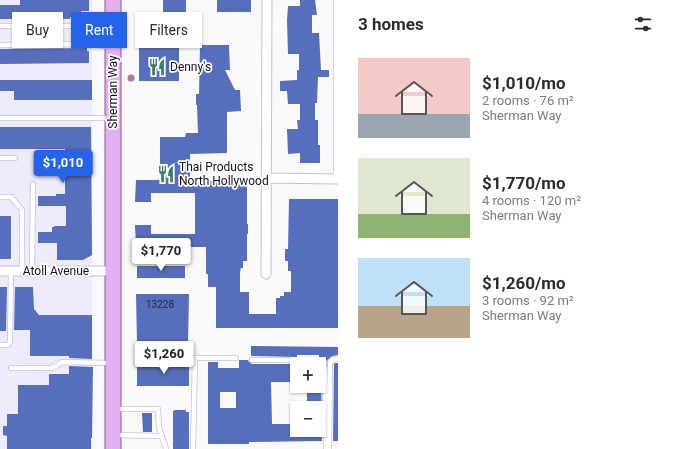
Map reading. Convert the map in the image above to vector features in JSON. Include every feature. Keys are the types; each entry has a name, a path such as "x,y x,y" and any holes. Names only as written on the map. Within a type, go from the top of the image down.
{"main road":[{"name":"Sherman Way","path":"112,48 112,442"}],"street":[{"path":"266,274 267,0"},
{"path":"267,178 337,179"},
{"name":"Atoll Avenue","path":"0,271 112,270"}],"lane":[{"path":"336,0 337,179"},
{"path":"0,26 71,26 112,6"},
{"path":"0,45 71,44"},
{"path":"0,118 112,118"},
{"path":"0,158 15,158"},
{"path":"32,271 33,184"},
{"path":"0,197 11,197 22,210 22,271"},
{"path":"0,345 8,345 10,342 11,271"},
{"path":"193,449 195,358 236,358"},
{"path":"329,449 330,362 334,359 338,359"},
{"path":"252,360 322,361 325,370 326,449"},
{"path":"11,368 52,368 62,362 112,363"},
{"path":"112,410 158,409 159,428 166,449"},
{"path":"112,442 162,436"}],"shaded area":[{"path":"0,0 92,0 92,12 71,12 71,48 92,48 92,449 0,449"}],"building":[{"path":"20,0 89,0 89,11 71,12 70,19 63,19 63,12 12,12 12,19 0,19 0,5 20,5"},
{"path":"163,0 186,0 186,12 163,12"},
{"path":"217,0 251,0 251,12 217,12"},
{"path":"300,0 315,0 317,15 312,15 312,33 319,33 321,70 329,70 329,77 318,77 317,103 315,103 315,120 318,120 320,163 300,163 300,153 288,154 287,129 298,129 297,120 300,120 300,104 288,104 287,91 280,91 280,81 297,80 297,70 299,70 299,54 288,54 287,20 288,6 300,6"},
{"path":"202,45 229,45 230,70 225,70 235,90 240,90 241,111 227,112 227,153 190,154 190,180 222,181 222,183 247,184 247,261 243,261 243,268 241,268 240,272 240,292 249,292 249,314 276,314 276,298 284,296 284,292 291,292 291,271 288,271 288,261 285,261 285,249 288,249 289,199 338,199 338,328 216,328 216,287 208,287 208,274 206,274 206,247 136,247 135,225 151,225 151,234 195,234 195,193 151,193 151,202 135,202 136,180 160,180 160,137 185,137 186,133 198,133 196,94 199,94 200,48 202,48"},
{"path":"87,48 87,51 89,51 89,63 0,64 0,49"},
{"path":"139,48 179,48 179,81 139,81"},
{"path":"0,80 92,80 92,100 14,100 14,91 0,91"},
{"path":"0,127 91,127 92,255 83,260 57,260 57,243 38,243 38,232 52,232 52,227 54,226 66,226 66,206 38,206 38,196 56,196 56,194 65,194 65,149 0,149"},
{"path":"0,216 11,216 11,259 0,259"},
{"path":"137,266 185,266 185,278 137,278"},
{"path":"0,287 7,287 6,331 0,331"},
{"path":"15,287 33,287 34,309 39,315 92,315 92,359 69,358 69,356 30,356 30,330 14,330"},
{"path":"136,294 189,294 188,343 137,343"},
{"path":"251,346 338,347 338,355 332,356 326,361 326,357 319,357 319,355 297,355 297,357 251,356"},
{"path":"239,360 248,360 252,364 290,364 290,382 271,382 272,424 290,424 290,437 322,437 322,441 208,444 208,362 218,362 218,368 239,368","holes":["220,392 236,392 236,408 220,408"]},
{"path":"153,362 182,362 182,364 189,364 189,386 137,386 137,367 142,367 142,364 153,364"},
{"path":"335,363 338,363 338,441 333,441"},
{"path":"69,366 93,367 91,449 7,449 7,436 3,435 3,426 7,426 7,414 18,414 18,385 49,385 49,374 69,374"},
{"path":"307,393 321,393 321,401 307,401"},
{"path":"186,410 186,412 189,412 189,449 173,449 173,411"},
{"path":"142,413 152,413 152,432 143,432"}],"place":[{"name":"Denny's","path":"157,67"},
{"name":"Thai Products North Hollywood","path":"166,174"}]}
